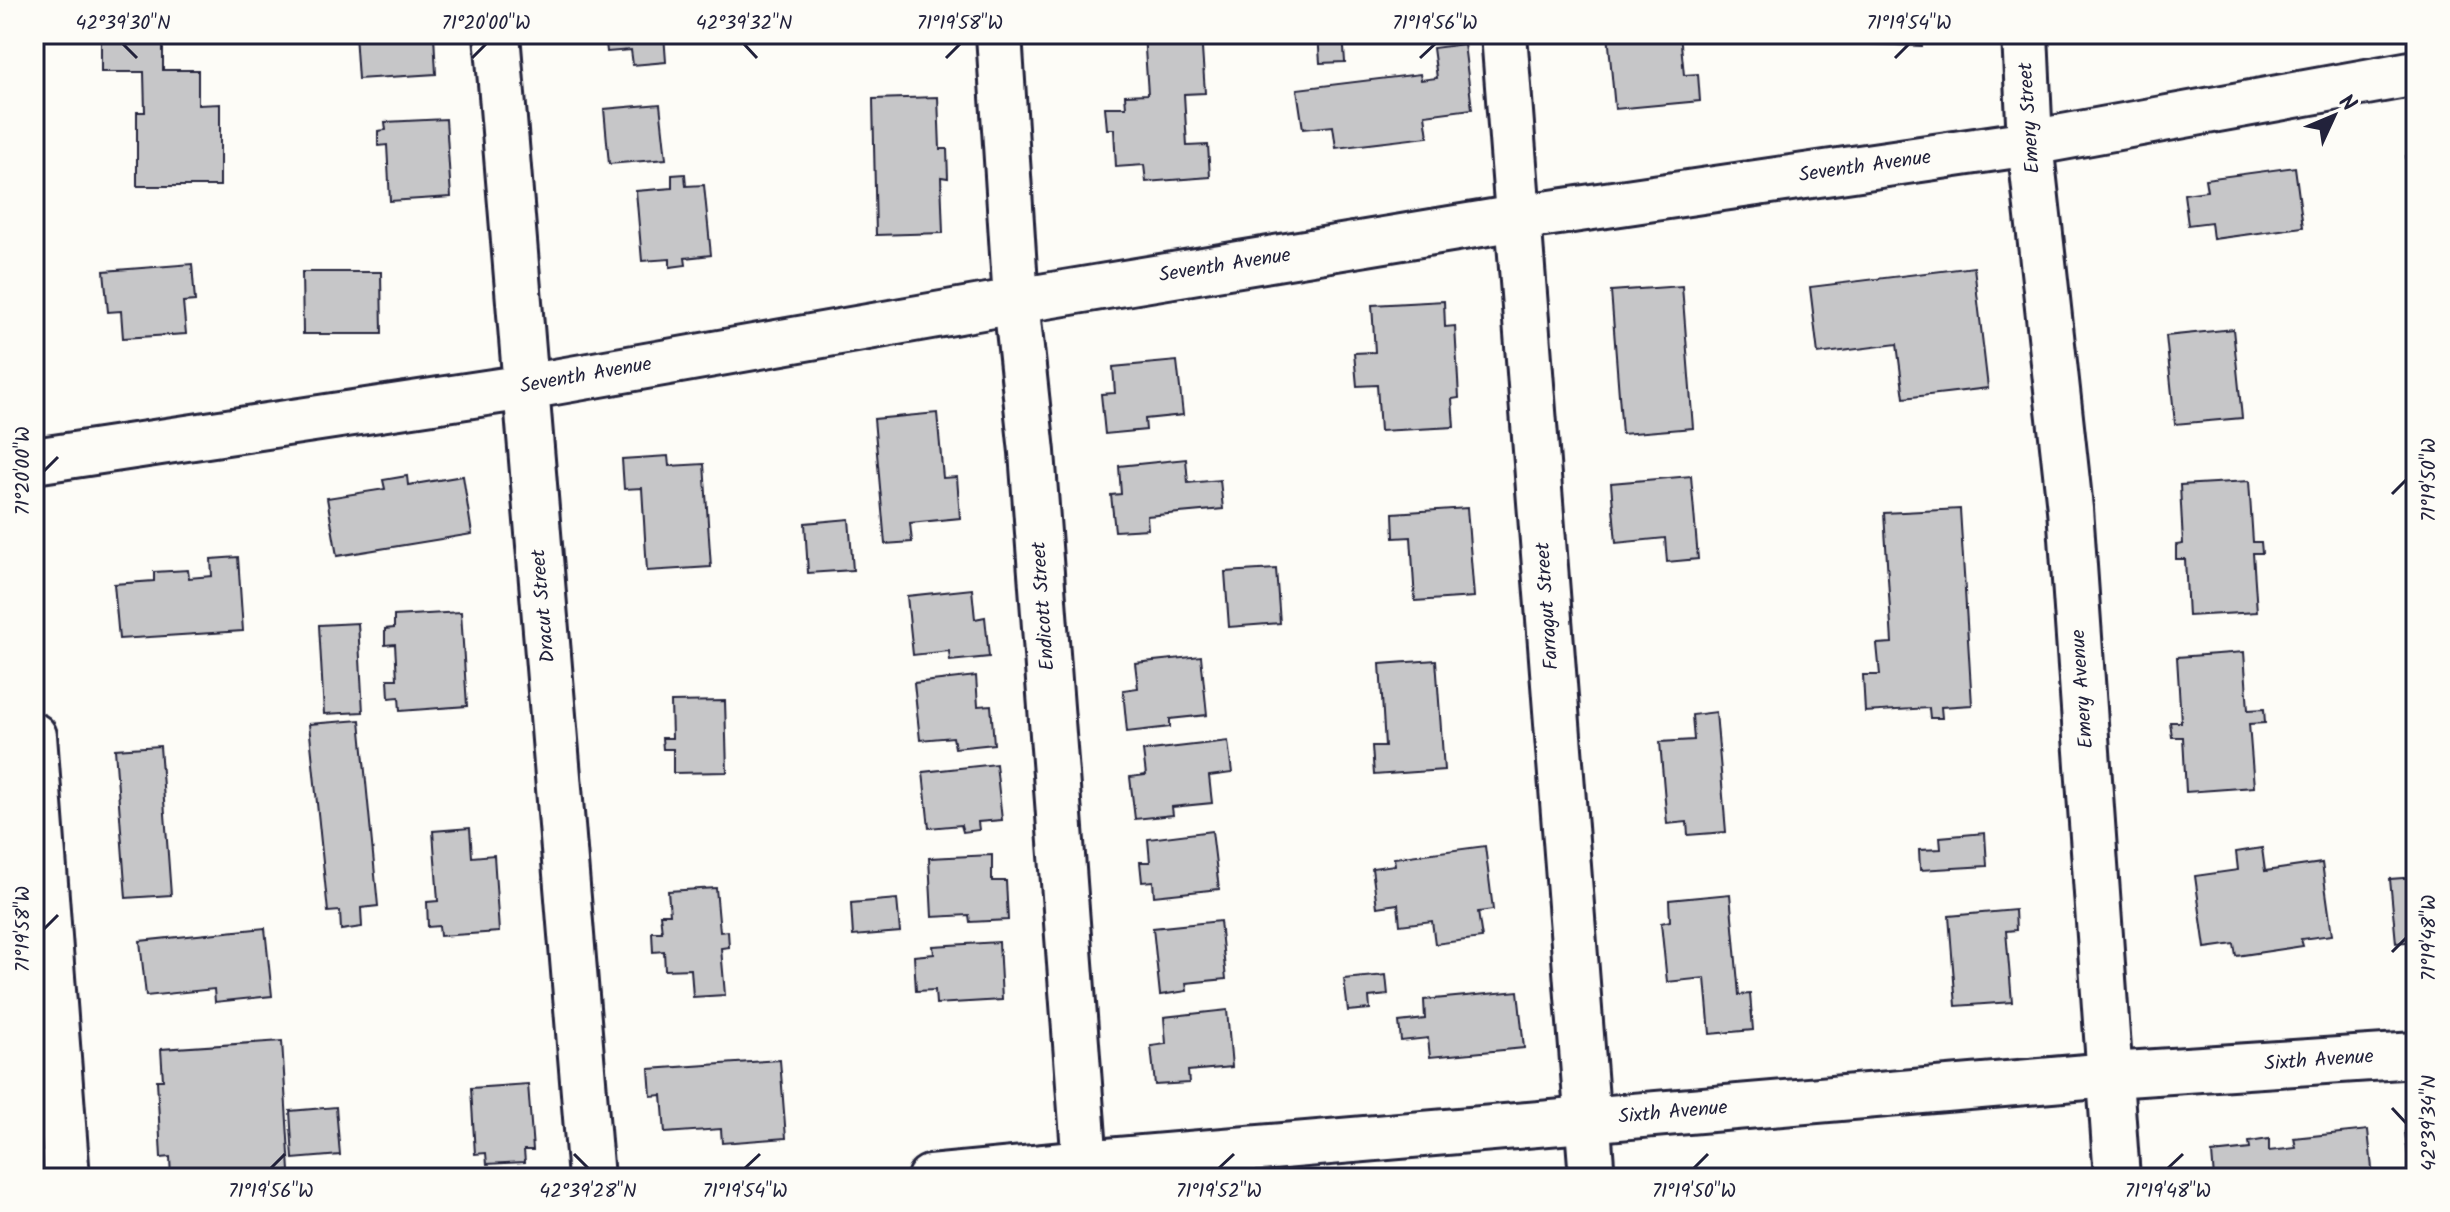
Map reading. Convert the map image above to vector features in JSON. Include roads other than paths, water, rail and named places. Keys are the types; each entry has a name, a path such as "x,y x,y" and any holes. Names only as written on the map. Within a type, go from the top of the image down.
{"street":[{"name":"Dracut Street","path":"497,34 591,1178"},
{"name":"Endicott Street","path":"999,34 1016,301 1032,452 1085,1170"},
{"name":"Farragut Street","path":"1504,34 1592,1178"},
{"name":"Emery Street","path":"2025,34 2036,201"},
{"name":"Seventh Avenue","path":"34,461 526,387 1016,301 1517,218 2030,143 2416,73"},
{"name":"Emery Avenue","path":"2036,201 2070,509 2117,1178"},
{"path":"34,736 67,1178"},
{"name":"Sixth Avenue","path":"930,1178 1085,1170 1588,1120 2110,1075 2416,1055"}]}
